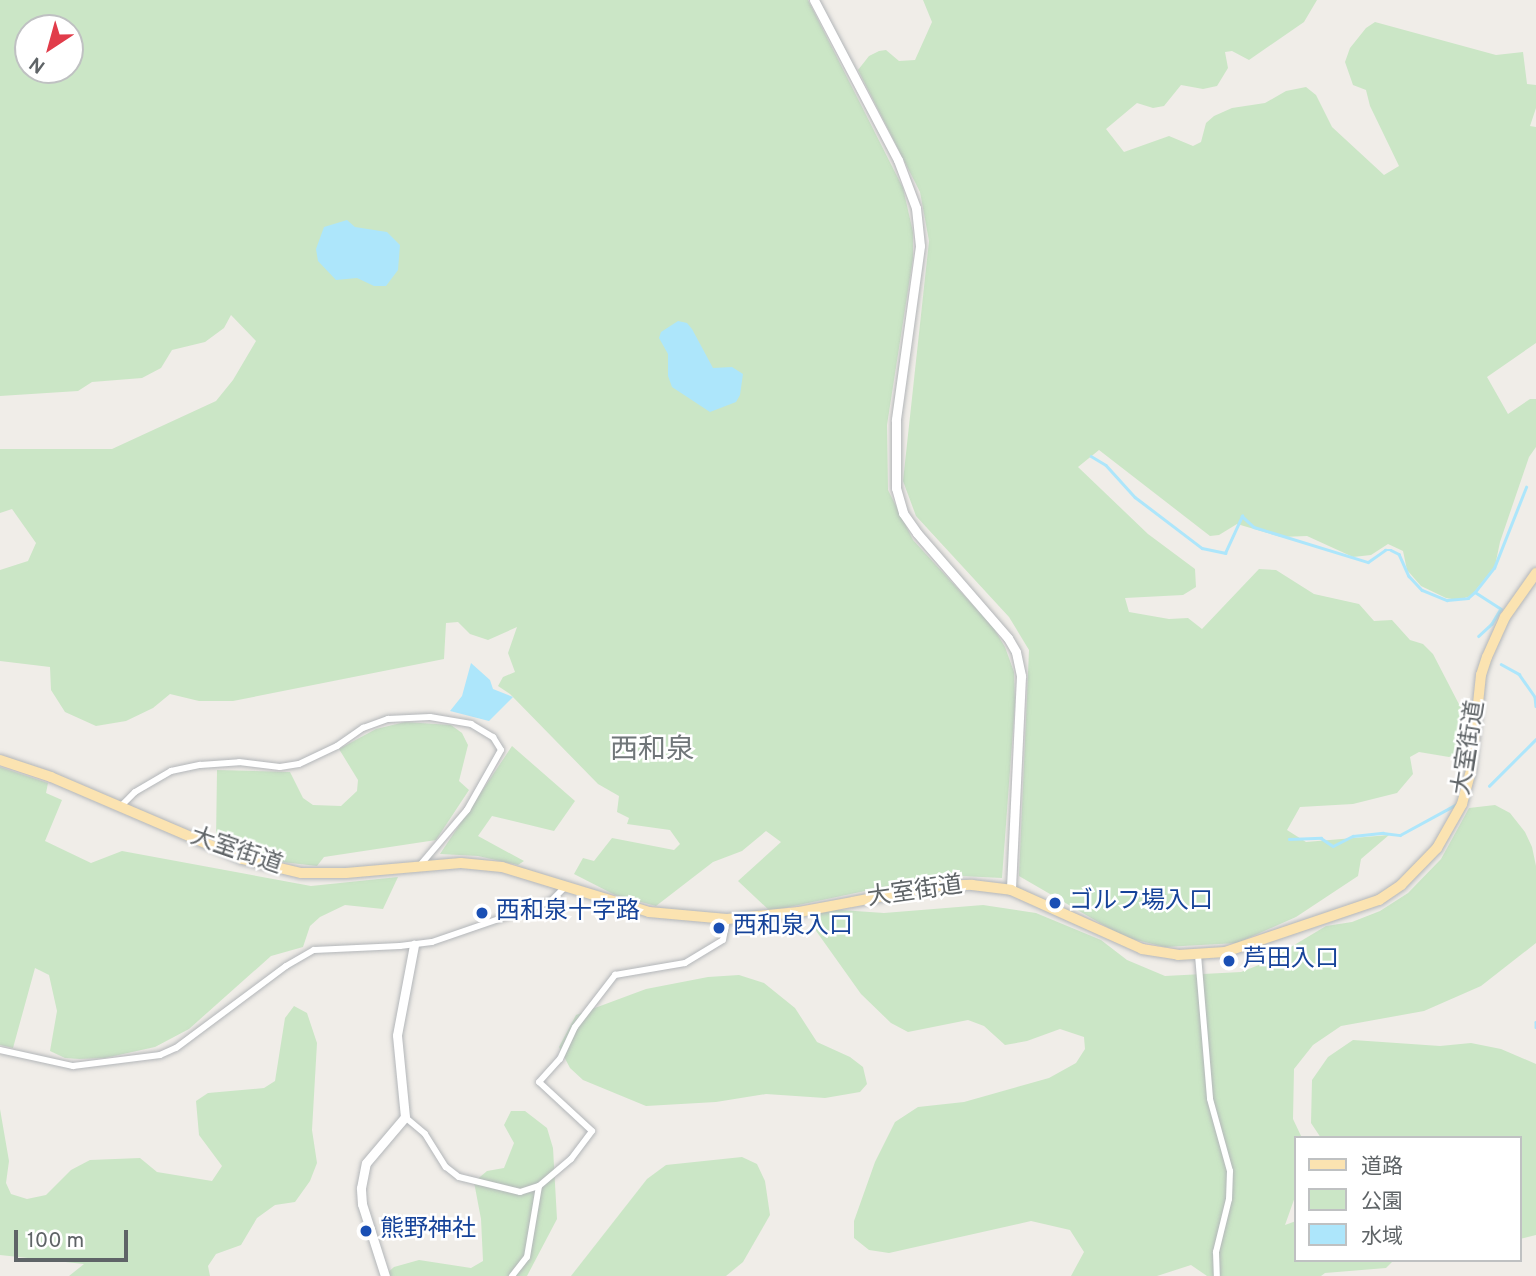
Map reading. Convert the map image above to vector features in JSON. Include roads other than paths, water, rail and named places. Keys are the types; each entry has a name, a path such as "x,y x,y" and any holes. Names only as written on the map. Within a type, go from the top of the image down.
{"main road":[{"name":"大室街道","path":"0,760 51,777 242,859 283,870 346,873 421,864 461,863 502,867 649,912 727,919 799,912 936,886 972,885 1011,890 1142,949 1198,955 1246,947 1361,908 1401,885 1425,863 1447,833 1462,804 1471,770 1481,675 1487,657 1505,617 1536,573"}],"street":[{"path":"814,0 898,160 916,208 920,246 896,420 895,488 904,513 917,533 1008,638 1016,652 1021,676 1011,890"},
{"path":"120,807 135,792 171,771 226,763 280,766 299,764 337,746 363,728 388,719 430,717 471,724 494,737 500,750 467,810 421,864"},
{"path":"0,1050 73,1066 160,1055 176,1048 286,966 314,950 414,945 542,904 560,894 566,886"},
{"path":"414,945 397,1035 405,1117 425,1134 446,1167 459,1177 520,1192 539,1186 571,1158 592,1131 539,1082 560,1059 575,1027 615,975 685,963 723,940 727,919"},
{"path":"1198,955 1210,1099 1230,1171 1229,1199 1216,1252 1217,1276"},
{"path":"385,1276 362,1204 361,1188 366,1163 405,1117"},
{"path":"512,1276 527,1257 539,1186"}],"water":[{"path":"347,220 355,227 387,232 400,245 398,270 386,286 374,286 357,278 336,280 318,261 316,249 324,227"},
{"path":"678,321 687,323 692,329 713,368 732,367 743,374 740,395 736,402 710,412 672,387 668,376 668,354 659,338 661,332"},
{"path":"471,663 490,680 493,689 513,697 489,721 450,711 462,696"}],"waterway":[{"path":"1091,456 1106,465 1135,497 1202,548 1225,553 1242,516 1254,527 1368,562 1385,550 1391,550 1399,554 1409,576 1422,590 1447,600 1468,598 1475,592 1501,609 1492,624 1479,636"},
{"path":"1475,592 1494,568 1526,487"},
{"path":"1501,664 1519,674 1535,697 1536,706"},
{"path":"1489,786 1536,739"},
{"path":"1289,839 1321,838 1333,846 1353,836 1383,833 1400,835 1455,805"},
{"path":"1536,1022 1536,1027"}],"place":[{"name":"ゴルフ場入口","path":"1055,903"},
{"name":"西和泉十字路","path":"482,913"},
{"name":"西和泉入口","path":"719,928"},
{"name":"芦田入口","path":"1229,961"},
{"name":"熊野神社","path":"366,1231"}],"district":[{"name":"西和泉","path":"652,751"}]}
